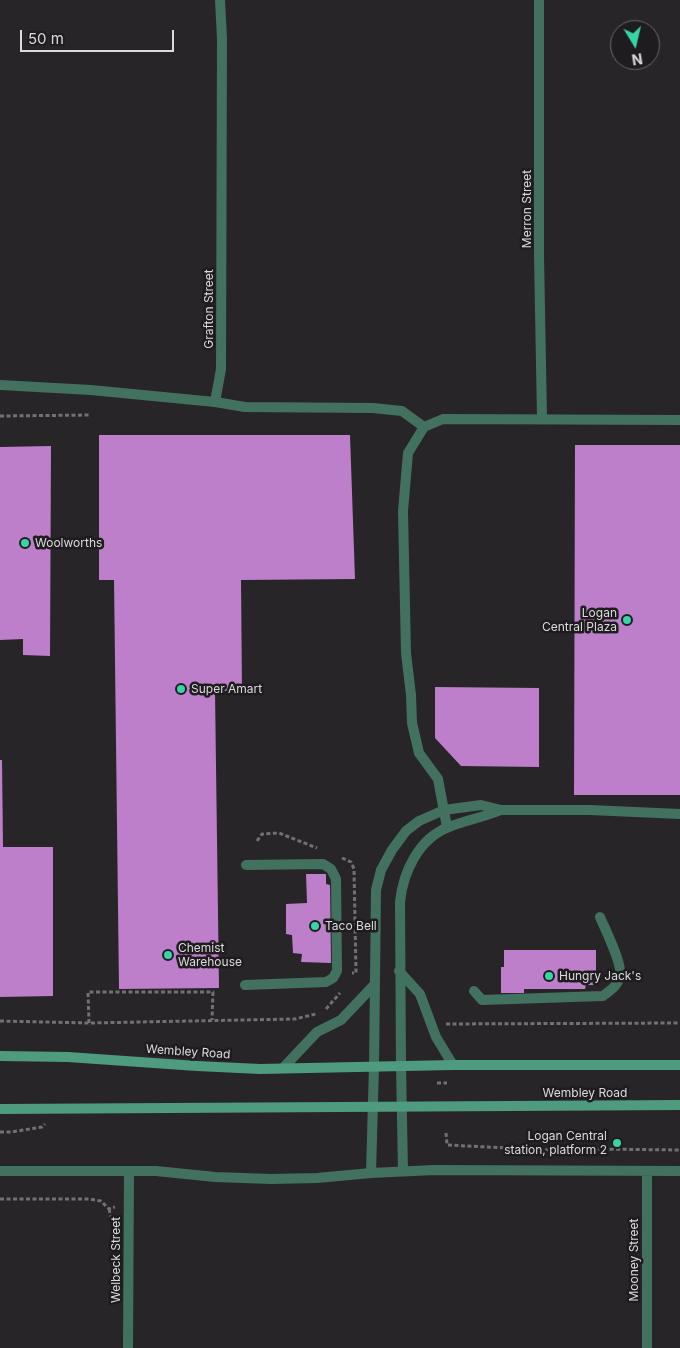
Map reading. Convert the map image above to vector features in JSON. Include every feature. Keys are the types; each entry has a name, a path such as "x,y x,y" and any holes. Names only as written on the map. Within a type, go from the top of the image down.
{"main road":[{"name":"Wembley Road","path":"0,1056 68,1057 242,1068 454,1065 680,1065"},
{"name":"Wembley Road","path":"0,1109 680,1105"}],"street":[{"name":"Grafton Street","path":"215,402 221,369 222,39 220,0"},
{"name":"Merron Street","path":"539,0 539,246 542,418"},
{"path":"0,386 91,390 245,406 372,408 402,411 424,427"},
{"path":"447,827 438,779 419,753 412,723 406,653 403,511 408,453 424,427 442,419 680,420"},
{"path":"371,1173 374,1066 374,909 381,870 392,850 406,831 419,821 444,810 481,805 501,810 590,810 680,814"},
{"path":"402,1171 399,916 402,886 408,870 421,847 431,838 447,827 484,817 501,810"},
{"path":"245,985 326,982 333,978 337,971 336,879 331,869 323,864 246,865"},
{"path":"474,991 482,1000 603,996 615,987 620,974 619,963 600,917"},
{"path":"400,971 420,994 436,1037 454,1065"},
{"path":"284,1067 317,1032 341,1020 374,984"},
{"path":"0,1171 156,1171 215,1177 271,1179 317,1178 402,1171 680,1171"},
{"name":"Welbeck Street","path":"128,1348 129,1171"},
{"name":"Mooney Street","path":"647,1171 647,1348"}],"path":[{"path":"0,416 91,415"},
{"path":"257,841 262,834 279,833 326,851"},
{"path":"334,855 351,862 354,869 356,973 350,973 348,979"},
{"path":"0,1021 89,1023 295,1019 315,1014 327,1008 342,991"},
{"path":"89,1023 88,992 213,992 212,1020"},
{"path":"443,1024 680,1023"},
{"path":"437,1083 447,1083"},
{"path":"0,1132 42,1127"},
{"path":"446,1133 447,1145 589,1152 596,1149 680,1150"},
{"path":"0,1199 95,1199 101,1200 109,1209 116,1207"}],"building":[{"path":"99,435 350,435 355,579 241,580 242,691 215,691 219,988 119,989 114,580 99,580"},
{"name":"Logan Central Plaza","path":"575,445 680,445 680,795 574,795"},
{"name":"Woolworths","path":"51,446 50,656 23,655 23,639 0,640 0,447"},
{"path":"435,687 539,688 539,767 461,766 435,738"},
{"path":"0,760 2,760 3,847 53,847 53,996 0,997"},
{"path":"306,874 326,874 326,884 330,885 331,963 301,962 302,954 293,953 292,935 286,934 286,904 307,903"},
{"name":"Hungry Jack's","path":"504,950 596,950 596,985 586,985 585,989 524,989 524,993 501,993 501,967 504,967"}],"place":[{"name":"Woolworths","path":"25,543"},
{"name":"Logan Central Plaza","path":"627,620"},
{"name":"Super Amart","path":"181,689"},
{"name":"Taco Bell","path":"315,926"},
{"name":"Chemist Warehouse","path":"168,955"},
{"name":"Hungry Jack's","path":"549,976"},
{"name":"Logan Central station, platform 2","path":"617,1143"}]}
